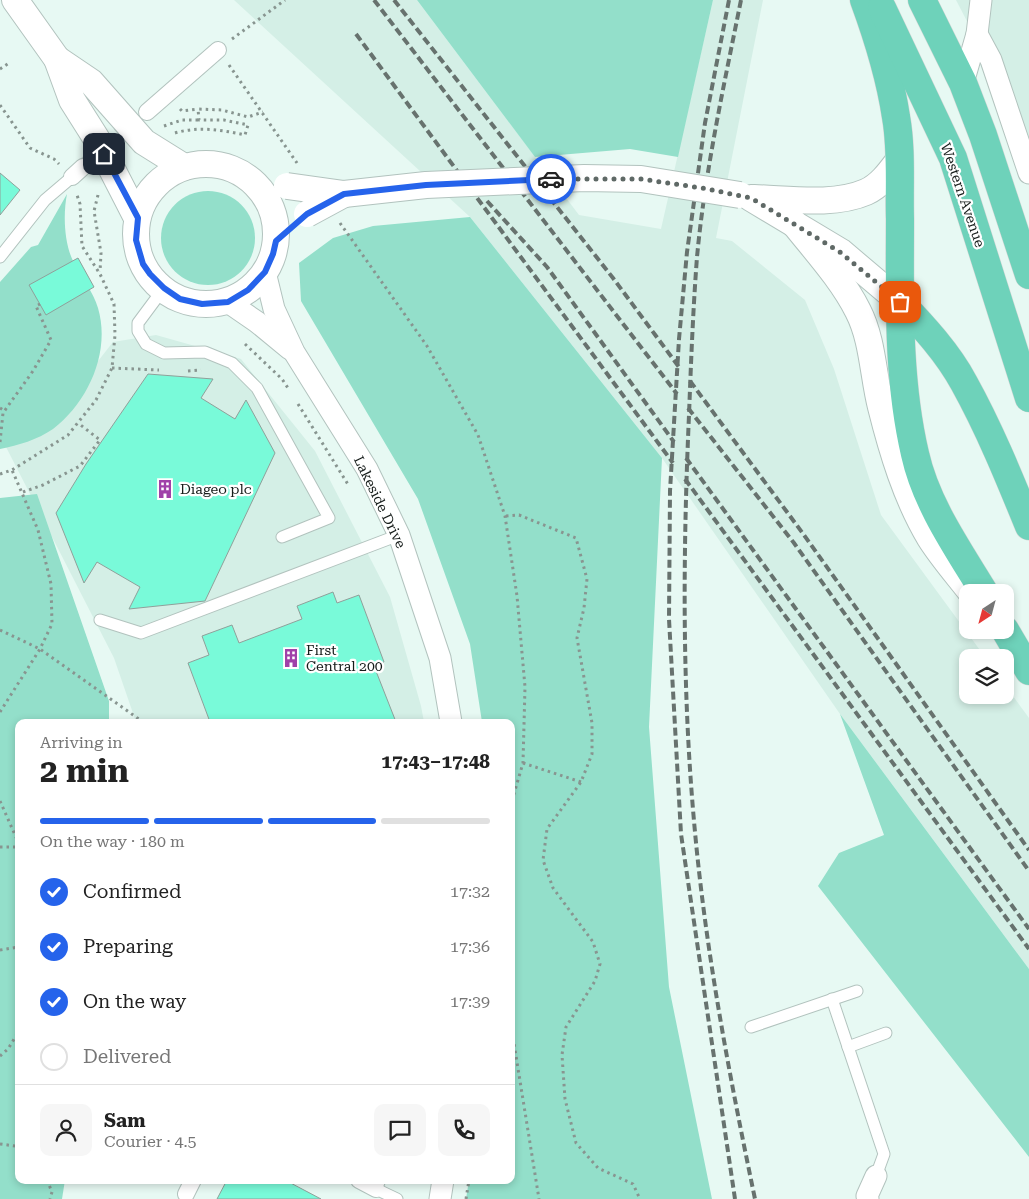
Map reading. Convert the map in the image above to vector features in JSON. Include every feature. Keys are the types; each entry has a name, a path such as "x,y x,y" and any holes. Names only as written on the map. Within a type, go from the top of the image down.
{"highway":[{"path":"864,0 875,30 897,118 901,364 915,455 928,493 979,584"},
{"name":"Western Avenue","path":"877,0 953,158 1029,398"},
{"path":"922,0 963,83 983,135 1029,275"},
{"path":"900,302 926,330 963,382 1006,470 1029,526"},
{"path":"1010,639 1029,671"}],"street":[{"path":"15,0 57,59 72,100 96,138 138,218"},
{"path":"963,83 977,34 982,0"},
{"path":"977,34 991,60 1029,173"},
{"path":"146,112 218,50"},
{"path":"57,59 91,82 144,142 184,167"},
{"path":"276,241 307,214 344,194 426,185 584,178 641,179 746,196 840,200 866,192 889,174 899,160"},
{"path":"199,164 223,166 245,176 263,193 271,206 276,226 276,241 273,254 265,272 248,290 228,302 202,304 180,299 164,288 143,264 136,240 138,218 147,196 156,184 168,174 184,167 199,164"},
{"path":"245,176 295,178 344,194"},
{"path":"746,196 793,222 840,252 900,302"},
{"path":"793,222 838,280 859,312 866,332 880,406 894,454 913,506 930,538 964,584"},
{"name":"Lakeside Drive","path":"265,272 274,309 294,352 367,469 399,535 440,658 450,719"},
{"name":"Lakeside Drive","path":"228,302 257,322 294,352"},
{"path":"1005,639 1029,671"},
{"path":"868,1199 867,1196 876,1176"},
{"path":"440,1199 442,1184"}],"lane":[{"path":"0,257 45,200 78,172"},
{"path":"164,288 138,323 138,331 146,344 164,353 205,352 232,363 257,388 329,518 282,537"},
{"path":"100,620 141,633 399,535"},
{"path":"751,1027 857,991"},
{"path":"832,999 884,1154 876,1176"},
{"path":"848,1047 886,1033"},
{"path":"378,1184 397,1199"}],"path":[{"path":"285,0 218,50 263,112 295,178"},
{"path":"0,69 10,63"},
{"path":"0,105 30,148 78,172 79,228 82,246 100,274 114,304 115,335 112,368 96,400 78,423 68,435 12,470 0,474"},
{"path":"182,111 198,109 222,110 248,116 263,112"},
{"path":"198,109 199,120"},
{"path":"156,129 182,120 224,120 248,125 245,135 206,129 186,130 173,134"},
{"path":"99,189 94,211 101,253 100,274"},
{"path":"337,220 427,346 478,434 505,516 517,596 525,687 523,763 515,790"},
{"path":"0,442 5,411 33,371 51,340 36,306 40,304"},
{"path":"245,344 282,379 290,390"},
{"path":"294,396 349,486"},
{"path":"0,408 5,411"},
{"path":"23,492 43,485 80,466 100,440 78,423"},
{"path":"0,712 40,650 52,624 51,584 38,530 12,470"},
{"path":"505,516 519,514 576,538 587,579 578,638 592,723 592,754 581,782 547,829 543,860 553,888 593,942 600,964 595,982 566,1027 562,1055 565,1099 576,1143 598,1168 632,1184 640,1199"},
{"path":"0,630 40,650 139,719"},
{"path":"523,763 581,782"},
{"path":"0,801 15,836"},
{"path":"0,846 15,845"},
{"path":"0,950 15,948"},
{"path":"0,1056 8,1049 15,1038"},
{"path":"515,1050 539,1199"},
{"path":"0,1144 15,1146"},
{"path":"49,1184 52,1192 50,1199"},
{"path":"466,1199 469,1184"}],"shaded area":[{"path":"234,0 417,0 579,215 661,229 713,0 763,0 716,238 732,241 805,300 834,369 881,515 959,622 959,639 972,639 979,649 959,649 959,704 1014,704 1014,697 1029,718 1029,969 840,714 662,458 470,217"},
{"path":"956,0 1029,0 1029,141"},
{"path":"156,335 241,359 315,451 390,597 423,719 135,719 114,658 6,447 51,421 113,342"}],"green space":[{"path":"417,0 713,0 678,157 630,149 535,157"},
{"path":"208,191 226,195 241,205 251,220 255,238 251,256 241,271 226,281 208,285 190,281 175,271 165,256 161,238 165,220 175,205 190,195"},
{"path":"67,194 65,210 66,237 73,261 98,308 101,325 99,359 94,375 86,390 66,418 41,436 21,444 0,449 0,282 31,247 38,245"},
{"path":"470,217 662,458 649,727 669,987 712,1199 466,1199 468,1184 515,1184 515,719 482,719 470,644 418,499 301,301 299,263 333,238 373,226"},
{"path":"37,494 109,701 109,719 15,719 15,1184 64,1184 62,1199 0,1199 0,498"},
{"path":"840,714 1029,969 1029,1157 818,886 839,853 884,835"}],"building":[{"path":"0,173 20,190 0,215"},
{"path":"78,258 94,287 46,315 29,285"},
{"name":"Diageo plc","path":"148,374 213,379 201,398 235,419 246,400 275,453 205,601 129,609 140,587 97,562 84,583 56,513 86,464"},
{"name":"First Central 200","path":"333,592 337,603 359,595 384,662 374,666 395,719 209,719 188,663 209,655 202,636 232,625 239,643 302,619 297,606"},
{"path":"225,1184 293,1184 321,1199 217,1199"}],"tunnel":[{"path":"83,167 136,121"}],"railway":[{"path":"374,0 677,394"},
{"path":"394,0 613,278 679,367"},
{"path":"729,0 705,123 687,252 679,339 670,491 669,619 681,834 735,1199"},
{"path":"741,0 710,160 697,257 687,466 685,618 687,720 699,869 719,1011 755,1199"},
{"path":"356,34 673,463"},
{"path":"487,201 547,267 674,442"},
{"path":"690,381 804,535 1029,850"},
{"path":"688,408 794,543 1029,871"},
{"path":"686,458 1029,929"},
{"path":"685,479 1029,949"}],"way so far":[{"path":"551,179 641,179 702,188 751,198 840,252 900,302"}],"place":[{"name":"Diageo plc","path":"165,489"},
{"name":"First Central 200","path":"291,658"}],"route":[{"path":"104,154 138,218 136,240 143,264 164,288 180,299 202,304 228,302 248,290 265,272 273,254 276,241 307,214 344,194 426,185 551,179"}]}
